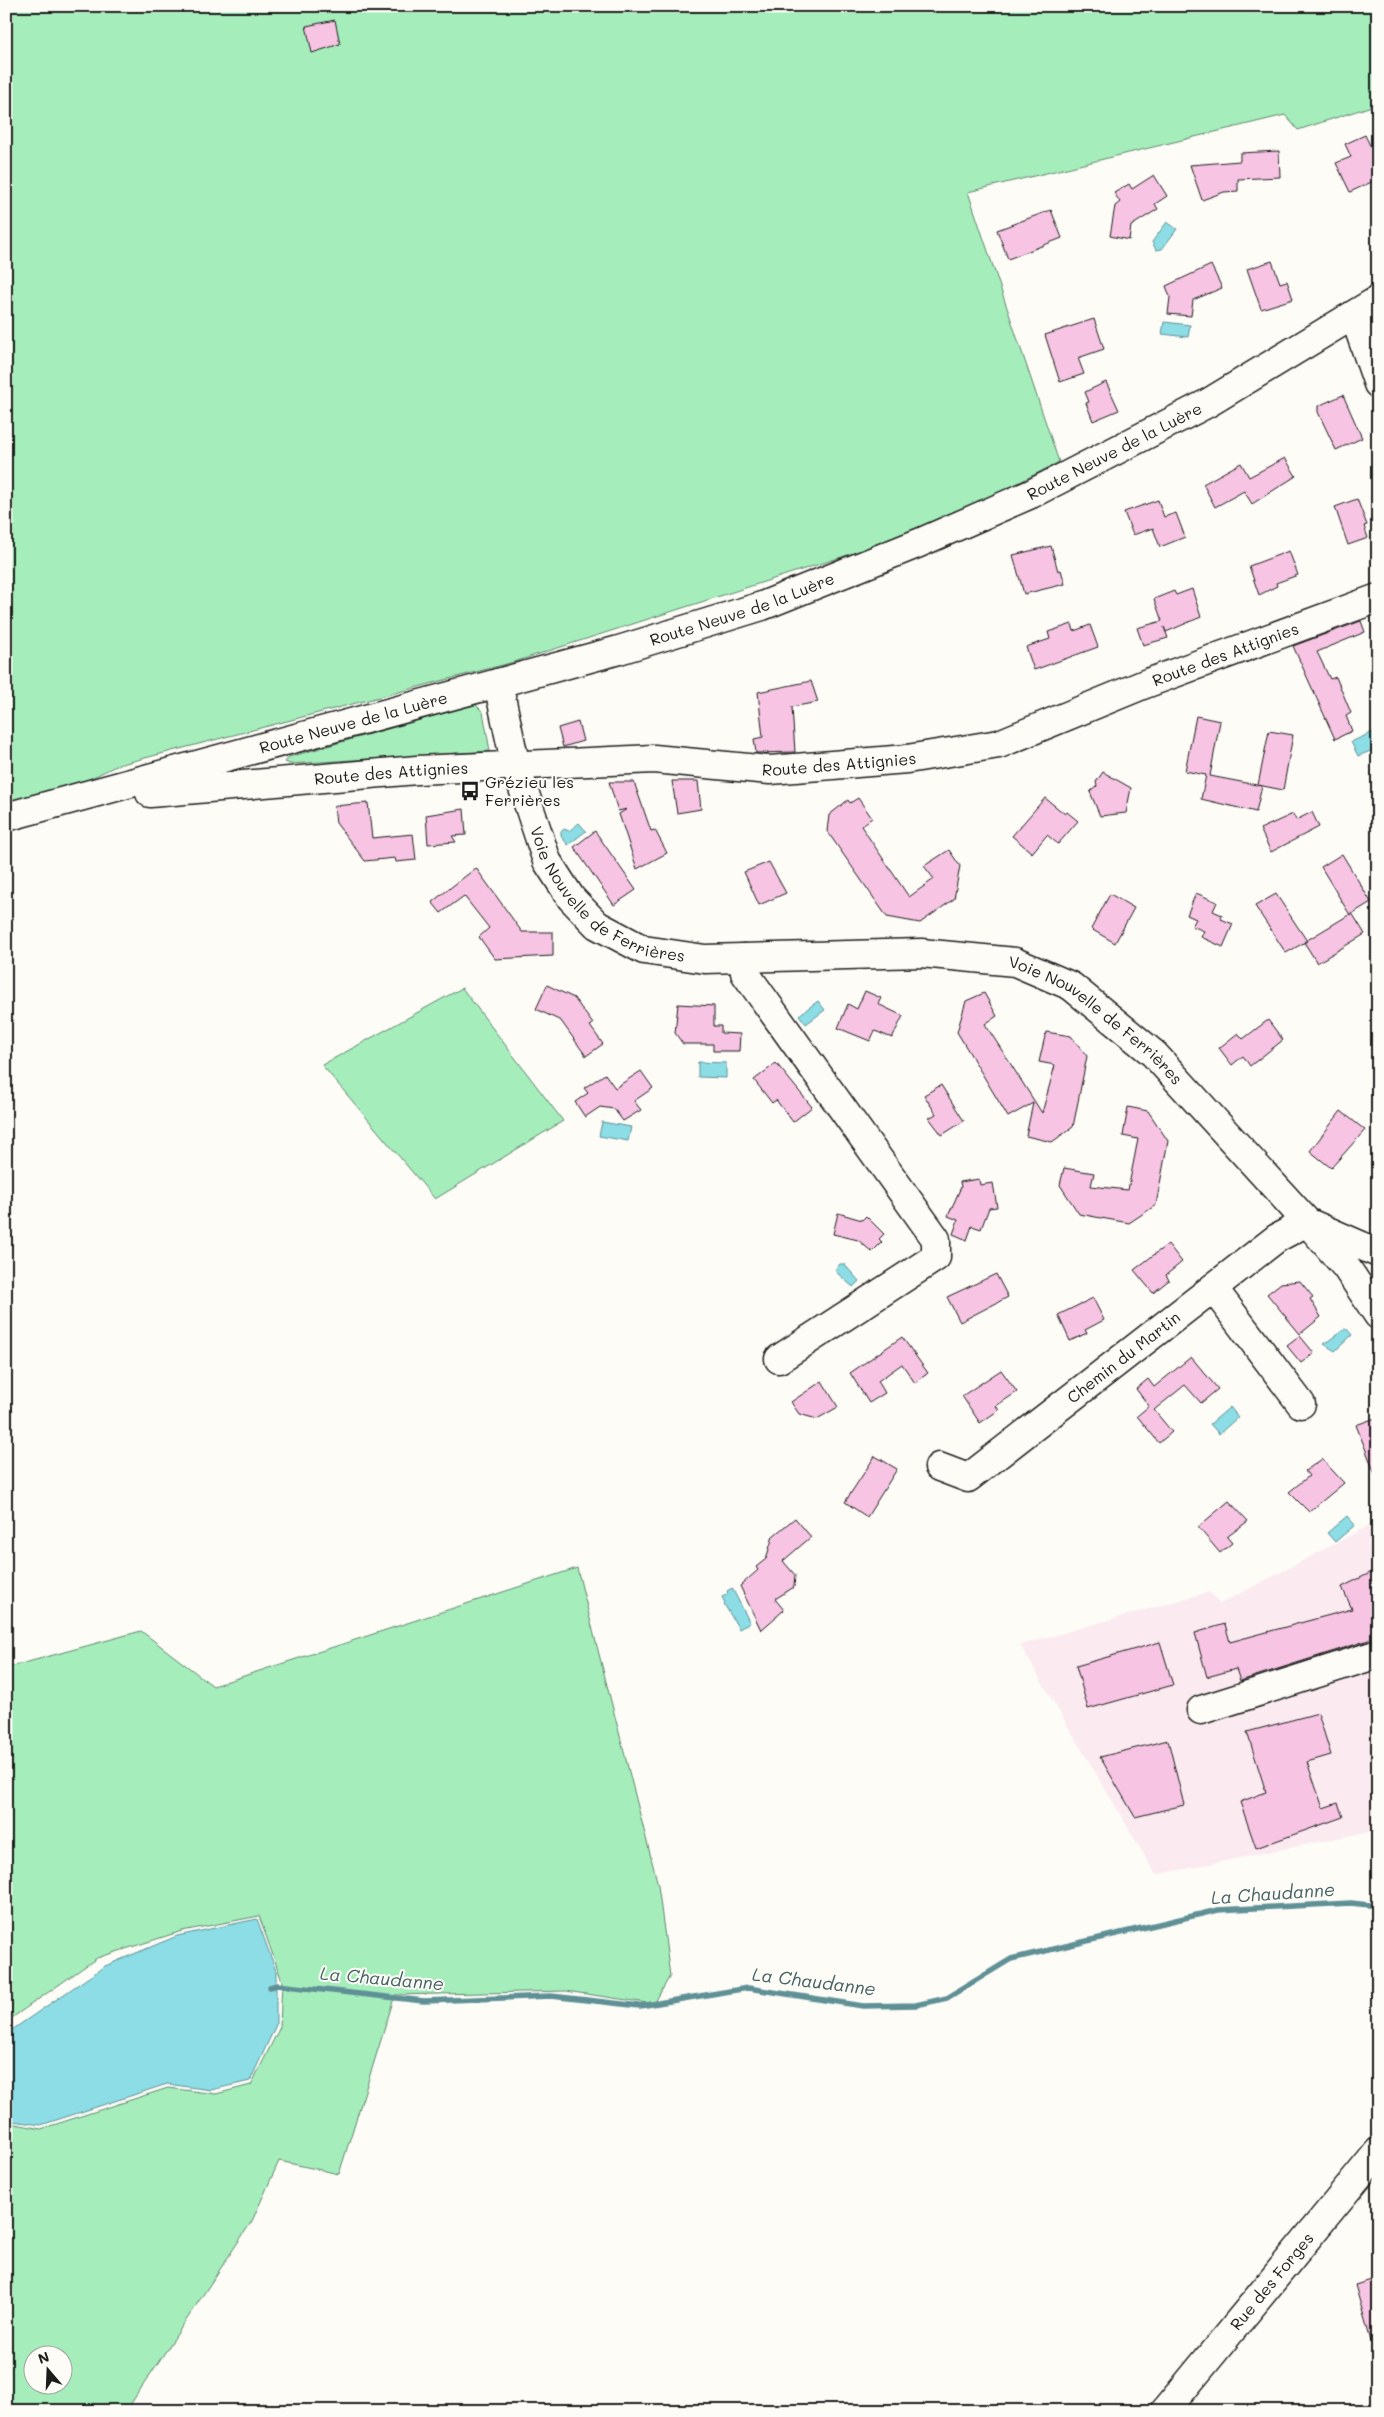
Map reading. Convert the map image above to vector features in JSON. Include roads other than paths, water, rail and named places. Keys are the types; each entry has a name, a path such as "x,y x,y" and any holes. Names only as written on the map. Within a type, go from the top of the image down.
{"street":[{"name":"Route Neuve de la Luère","path":"61,803 253,752 619,650 762,606 919,543 1031,494 1170,423 1378,300"},
{"path":"1354,315 1378,384"},
{"name":"Route des Attignies","path":"61,803 226,786 275,784 417,770 516,767 654,759 770,770 907,759 999,744 1145,684 1378,598"},
{"name":"Voie Nouvelle de Ferrières","path":"498,683 516,767 547,862 571,898 597,925 644,950 705,959 922,953 1015,962 1071,986 1154,1054 1307,1222 1378,1253"},
{"path":"253,752 258,768 275,784"},
{"path":"6,817 61,803"},
{"path":"744,958 745,973 936,1239 936,1257 779,1359"},
{"path":"1307,1222 1346,1267 1378,1314"},
{"name":"Chemin du Martin","path":"939,1467 968,1478 1277,1238 1307,1222"},
{"path":"1213,1288 1301,1404"},
{"path":"1201,1710 1378,1654"},
{"name":"Rue des Forges","path":"1164,2411 1378,2152"}],"water":[{"path":"1167,222 1177,229 1162,249 1156,250 1152,242"},
{"path":"1164,322 1190,325 1188,337 1162,334"},
{"path":"1375,731 1378,733 1378,748 1358,756 1351,742"},
{"path":"579,823 586,831 568,845 561,836 561,832 564,829 569,831"},
{"path":"818,1001 825,1010 806,1024 799,1015"},
{"path":"698,1062 726,1063 726,1078 698,1077"},
{"path":"602,1122 631,1127 628,1141 599,1136"},
{"path":"840,1264 844,1264 859,1281 853,1287 836,1272 836,1268"},
{"path":"1346,1328 1352,1335 1335,1351 1324,1344"},
{"path":"1230,1407 1238,1417 1219,1434 1210,1424"},
{"path":"1347,1516 1355,1525 1335,1542 1327,1533"},
{"path":"732,1588 750,1623 739,1629 724,1604 722,1597 728,1594 727,1591"},
{"path":"257,1919 276,1971 276,2025 250,2081 211,2090 167,2084 41,2125 12,2121 6,2097 6,2034 105,1966 177,1936"}],"waterway":[{"name":"La Chaudanne","path":"270,1987 277,1985 424,2001 551,1996 640,2006 748,1988 863,2006 916,2005 947,1998 1011,1959 1218,1910 1351,1903 1378,1906"}],"place":[{"name":"Grézieu les Ferrières","path":"470,791"}]}
